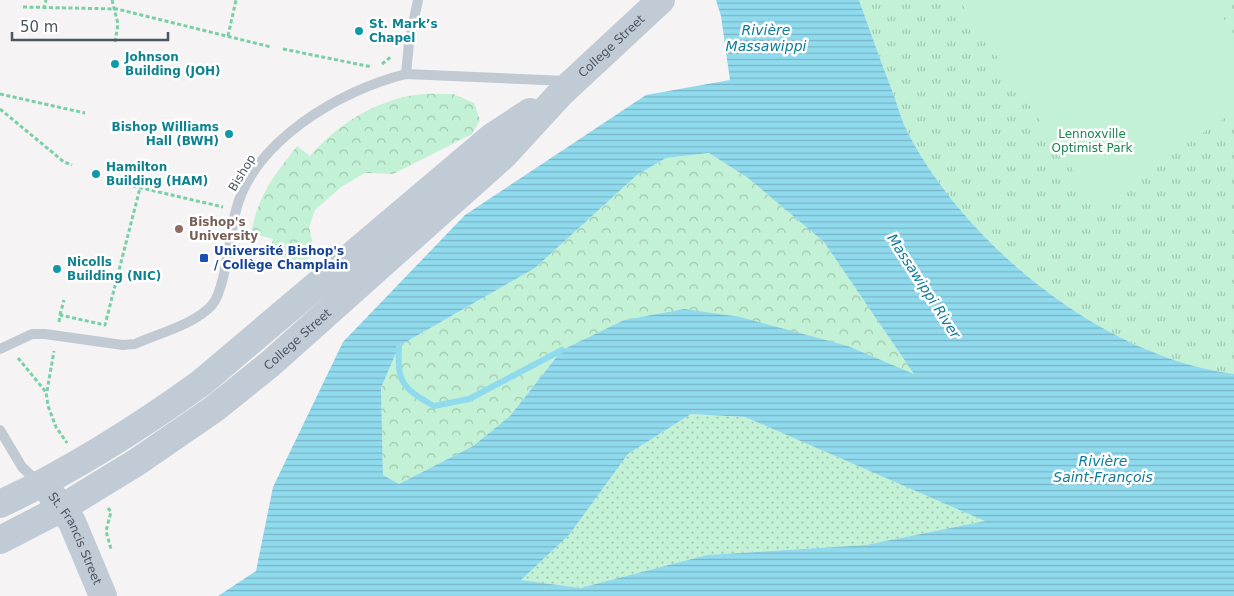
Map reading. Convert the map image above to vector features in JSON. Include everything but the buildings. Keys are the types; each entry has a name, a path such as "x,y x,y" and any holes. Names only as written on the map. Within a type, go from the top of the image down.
{"main road":[{"name":"College Street","path":"0,540 62,508 176,436 270,364 504,155 567,87 662,0"},
{"name":"College Street","path":"0,504 41,485 156,415 200,383 492,137 567,87"},
{"name":"St. Francis Street","path":"41,485 62,508 80,538 103,596"}],"lane":[{"path":"406,74 418,0"},
{"name":"Bishop","path":"0,350 32,334 57,335 123,345 135,344 202,313 219,294 236,210 256,168 285,138 333,102 356,90 382,80 406,74 567,87"},
{"path":"0,430 22,467 31,478 41,485"}],"path":[{"path":"44,9 46,0"},
{"path":"112,0 118,24 115,42"},
{"path":"228,36 236,0"},
{"path":"23,7 44,9 114,8 271,47"},
{"path":"283,49 371,67 380,66 390,56 408,58"},
{"path":"0,94 85,113"},
{"path":"0,109 64,162 72,165"},
{"path":"120,183 236,210"},
{"path":"60,315 105,325 140,188"},
{"path":"64,300 46,392 48,406 56,427 68,445"},
{"path":"9,360 18,358 46,392"}],"green space":[{"name":"Lennoxville Optimist Park","path":"859,0 1234,0 1234,374 1185,363 1137,345 1090,321 1046,290 1004,256 967,218 935,177 909,135"},
{"path":"959,0 1211,0 1234,34 1234,112 1096,204"},
{"path":"453,94 474,103 480,120 472,134 393,174 365,173 341,187 315,210 309,227 314,249 312,257 300,262 269,253 273,239 251,233 258,207 268,186 297,146 310,156 332,134 370,109 399,98 414,95"},
{"path":"709,153 748,178 824,242 915,375 848,346 684,309 624,320 562,350 510,416 473,446 399,484 383,475 381,388 399,346 535,268 637,175 666,158"},
{"path":"691,414 745,417 986,521 866,545 707,555 580,588 520,580 569,535 628,454"}],"water":[{"name":"Rivière Saint-François","path":"716,0 859,0 909,135 935,177 967,218 1004,256 1046,290 1090,321 1137,345 1185,363 1234,374 1234,596 218,596 256,571 273,487 343,342 465,215 646,95 730,80 721,16","holes":["709,153 748,178 824,242 914,374 848,346 740,317 684,309 624,320 562,350 510,416 473,446 399,484 383,475 381,388 399,346 535,268 637,175 666,158","691,414 745,417 985,521 866,545 707,555 580,588 521,580 569,535 628,454"]}],"waterway":[{"path":"399,346 399,368 404,383 408,389 434,406 469,399 562,350"}],"place":[{"name":"St. Mark’s Chapel","path":"359,31"},
{"name":"Johnson Building (JOH)","path":"115,64"},
{"name":"Bishop Williams Hall (BWH)","path":"229,134"},
{"name":"Hamilton Building (HAM)","path":"96,174"},
{"name":"Bishop's University","path":"179,229"},
{"name":"Université Bishop's / Collège Champlain","path":"204,258"},
{"name":"Nicolls Building (NIC)","path":"57,269"}],"water label":[{"name":"Rivière Massawippi","path":"766,38"},
{"name":"Massawippi River","path":"924,286"}]}
